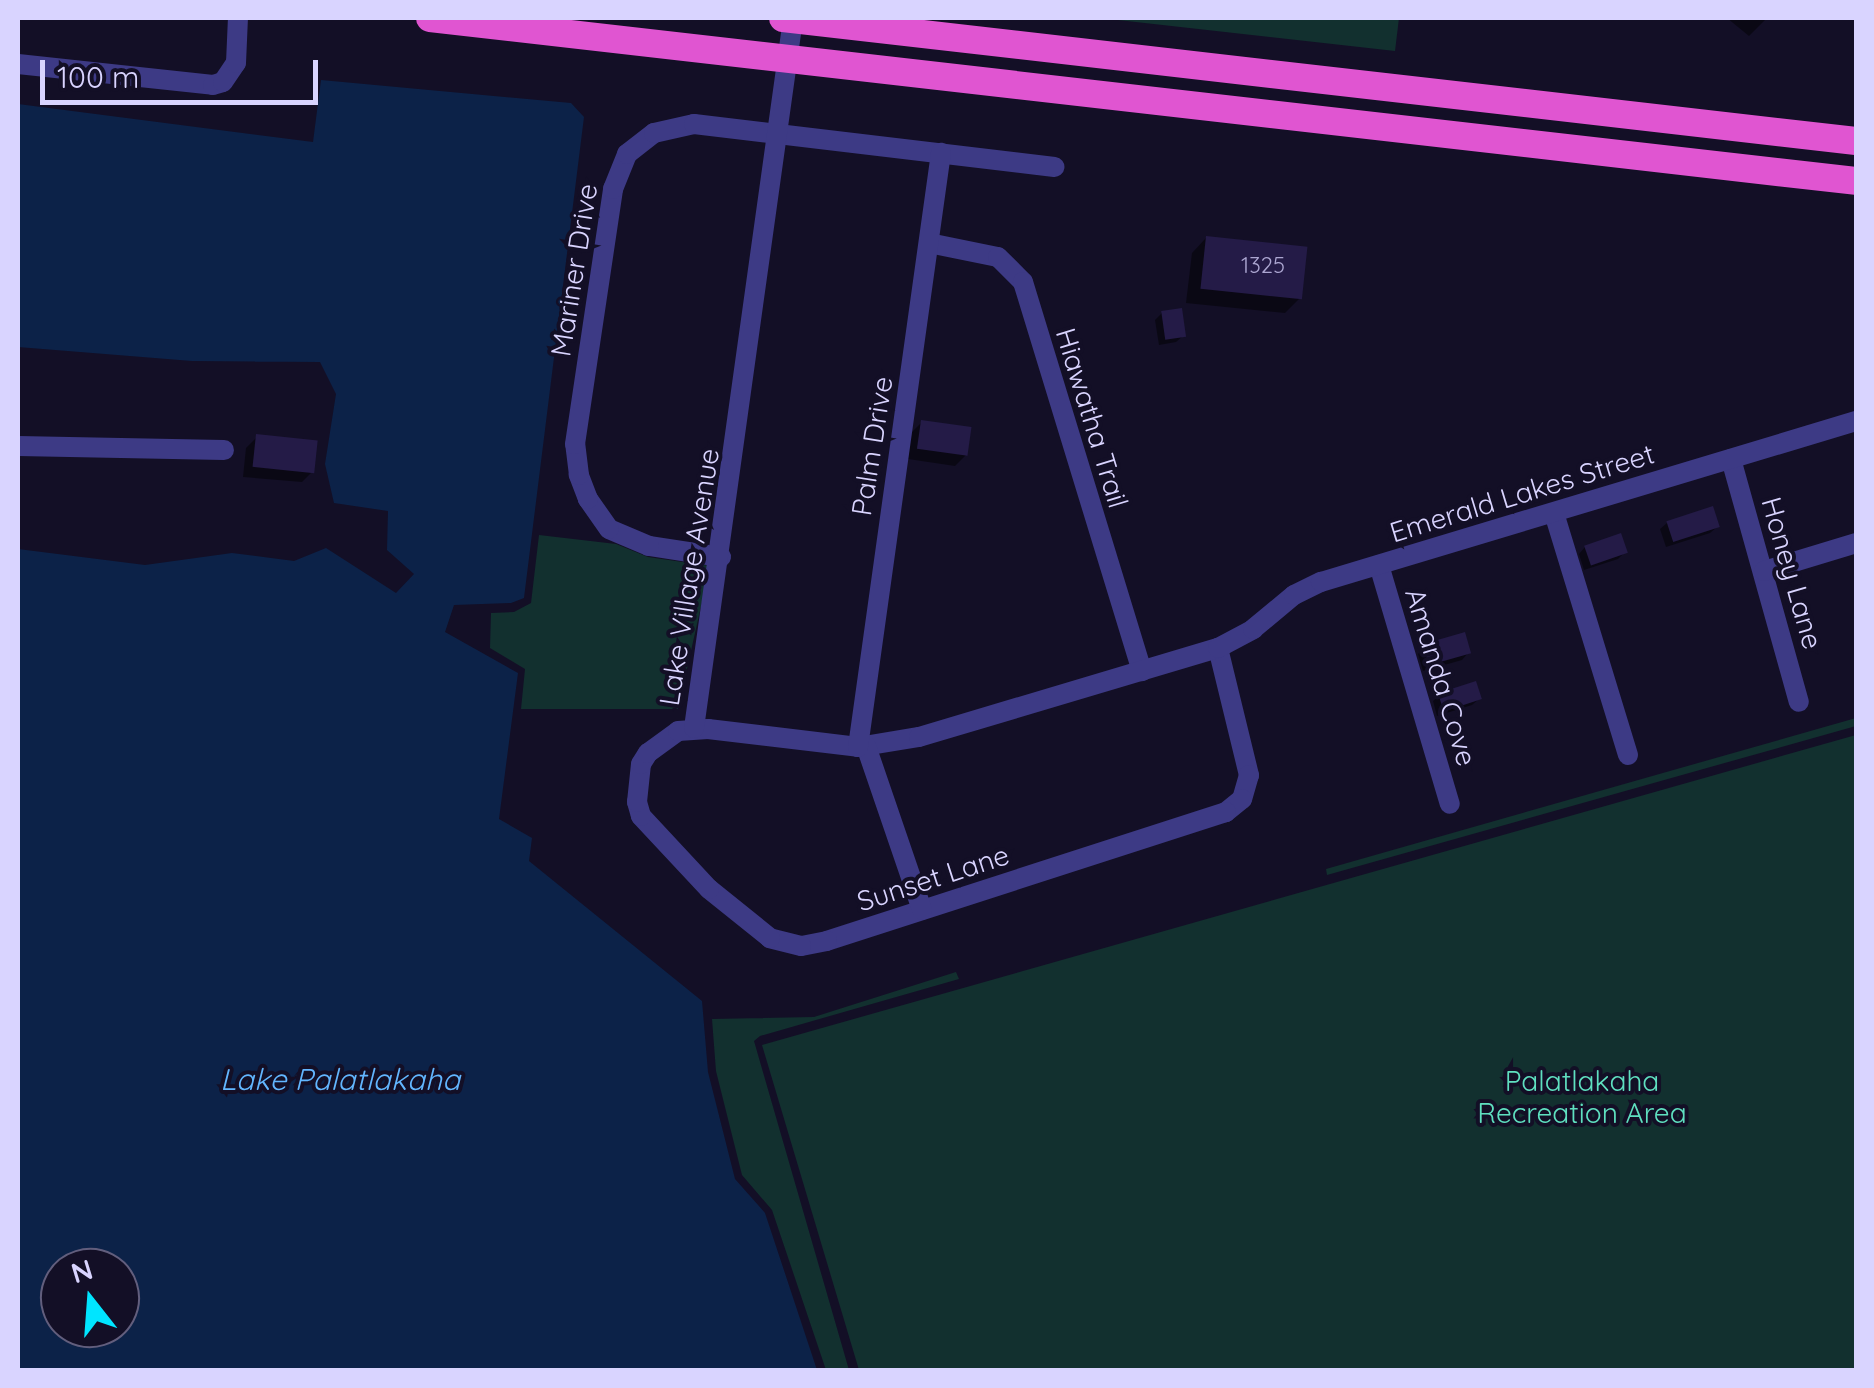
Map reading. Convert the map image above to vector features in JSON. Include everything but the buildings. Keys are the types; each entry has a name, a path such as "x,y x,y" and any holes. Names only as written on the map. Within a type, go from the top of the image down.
{"highway":[{"path":"430,18 1856,181"},
{"path":"783,18 1856,142"}],"street":[{"path":"18,64 213,85 223,82 236,63 238,18"},
{"name":"Lake Village Avenue","path":"793,19 781,132 694,728 862,746 919,737 1218,648"},
{"name":"Mariner Drive","path":"721,557 649,546 609,529 588,499 576,444 613,189 627,154 654,133 683,126 781,132 1054,167"},
{"name":"Palm Drive","path":"922,910 862,746 941,153"},
{"name":"Hiawatha Trail","path":"929,244 998,257 1023,282 1142,670"},
{"name":"Emerald Lakes Street","path":"1218,648 1254,629 1306,588 1856,422"},
{"path":"18,446 224,450"},
{"name":"Honey Lane","path":"1731,459 1799,702"},
{"path":"1554,513 1628,755"},
{"path":"1764,571 1856,543"},
{"name":"Amanda Cove","path":"1379,565 1450,804"},
{"name":"Sunset Lane","path":"694,728 662,739 648,753 638,789 641,816 710,888 770,938 801,946 827,942 1214,819 1242,800 1248,791 1247,756 1218,648"}],"green space":[{"path":"1100,18 1399,18 1395,51"},
{"path":"539,535 616,544 648,557 710,566 678,709 521,709 525,669 490,648 491,613 514,612 531,603"},
{"path":"1856,718 1856,726 1327,875 1326,869"},
{"name":"Palatlakaha Recreation Area","path":"1856,735 1856,1370 859,1370 762,1045"},
{"path":"956,972 959,979 760,1036 754,1041 849,1370 826,1370 772,1210 742,1175 716,1071 712,1019 814,1017"}],"water":[{"name":"Lake Palatlakaha","path":"321,80 571,103 584,117 524,598 511,603 454,605 445,632 518,673 499,819 532,838 529,861 702,1001 708,1072 735,1179 765,1213 817,1370 18,1370 18,549 145,565 232,553 294,561 326,548 396,593 414,574 387,550 388,511 334,503 325,464 336,394 320,362 192,361 18,347 18,104 313,142"}]}
